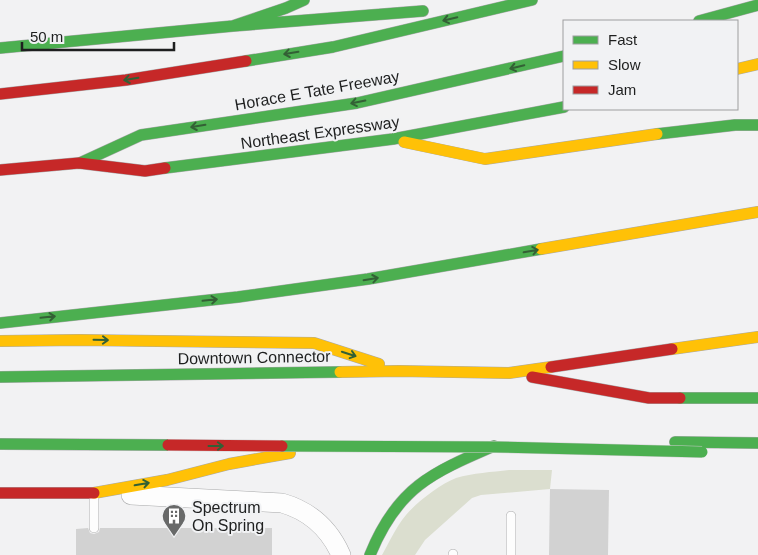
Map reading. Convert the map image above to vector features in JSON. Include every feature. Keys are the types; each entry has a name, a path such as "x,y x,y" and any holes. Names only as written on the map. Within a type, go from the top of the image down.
{"main road":[{"path":"233,26 304,0"},
{"path":"0,48 440,9 507,0"},
{"path":"0,94 126,80 333,46 532,0"},
{"path":"702,20 758,5"},
{"path":"233,26 338,6"},
{"name":"Horace E Tate Freeway","path":"79,163 141,135 357,103 563,56"},
{"path":"738,69 758,64"},
{"name":"Northeast Expressway","path":"79,163 145,171 393,139 563,107"},
{"path":"393,139 485,159 647,135 735,125 758,125"},
{"path":"0,170 79,163"},
{"path":"0,322 238,297 368,279 758,212"},
{"path":"509,372 758,337"},
{"path":"0,341 88,340 314,343 400,371"},
{"name":"Downtown Connector","path":"0,377 400,371 509,372"},
{"path":"509,372 648,398 758,398"},
{"path":"370,555 382,524 396,504 417,484 460,460 507,441"},
{"path":"0,492 94,492 167,480 229,464 319,448 367,442 758,443"},
{"path":"0,444 496,447 758,452"}],"street":[{"path":"94,492 282,503 295,507 316,520 327,530 341,555"}],"lane":[{"path":"94,492 94,528"},
{"path":"511,516 511,555"}],"shaded area":[{"path":"509,470 552,470 550,489 481,495 472,498 425,540 415,555 382,555 406,515 422,499 436,489 462,476"}],"building":[{"path":"550,489 609,490 608,555 549,555"},
{"name":"Spectrum On Spring","path":"88,528 90,533 94,534 99,532 100,528 272,528 272,555 76,555 76,529"}],"traffic: fast":[{"path":"0,48 233,26 304,0"},
{"path":"246,61 333,47 532,0"},
{"path":"703,20 758,5"},
{"path":"233,26 423,11"},
{"path":"80,163 141,135 357,103 563,56"},
{"path":"165,168 393,139 563,107"},
{"path":"657,134 735,125 758,125"},
{"path":"0,323 238,297 368,279 541,249"},
{"path":"0,377 340,372"},
{"path":"680,398 758,398"},
{"path":"675,442 758,443"},
{"path":"0,444 168,445"},
{"path":"282,446 496,447 702,452"},
{"path":"370,555 380,532 404,498 434,475 494,446"}],"traffic: slow":[{"path":"738,69 758,64"},
{"path":"404,142 485,159 657,134"},
{"path":"541,249 758,212"},
{"path":"672,349 758,337"},
{"path":"0,341 79,340 314,343 379,364"},
{"path":"340,372 509,373 551,367"},
{"path":"94,493 167,480 229,464 290,453"}],"traffic: jam":[{"path":"0,94 126,80 246,61"},
{"path":"0,170 79,163 145,171 165,168"},
{"path":"551,367 672,349"},
{"path":"532,377 649,398 680,398"},
{"path":"168,445 282,446"},
{"path":"0,493 94,493"}],"place":[{"name":"Spectrum On Spring","path":"174,537"}]}
